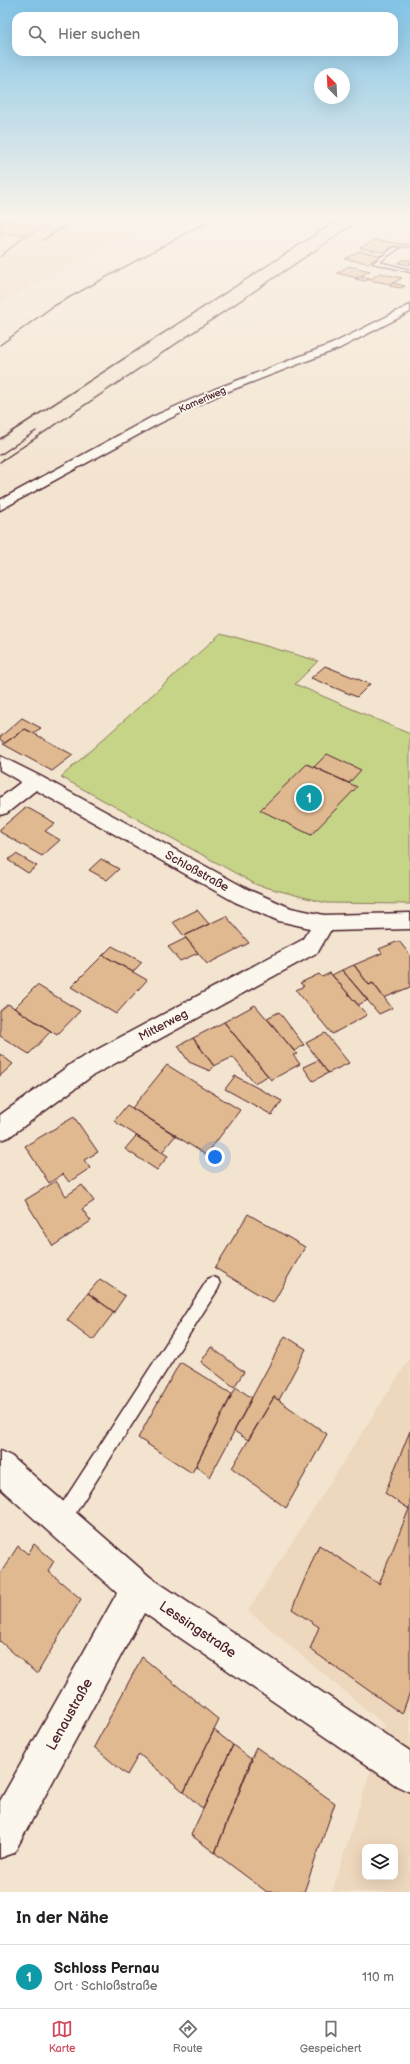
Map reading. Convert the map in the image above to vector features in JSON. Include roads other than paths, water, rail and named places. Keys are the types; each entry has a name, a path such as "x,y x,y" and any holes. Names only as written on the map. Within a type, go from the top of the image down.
{"street":[{"name":"Kamerlweg","path":"0,506 156,420 217,392 336,346 410,308"},
{"name":"Schloßstraße","path":"0,762 242,896 287,915 324,923 410,921"},
{"path":"0,808 35,781"},
{"name":"Mitterweg","path":"0,1130 84,1068 310,946 324,923"},
{"name":"Lessingstraße","path":"0,1467 138,1589 410,1773"},
{"name":"Lenaustraße","path":"0,1839 138,1589"}],"lane":[{"path":"61,1522 213,1284"}],"railway":[{"path":"0,345 52,307"},
{"path":"0,439 203,307"},
{"path":"0,462 230,307"},
{"path":"0,455 36,431"}],"place":[{"name":"Schloss Pernau","path":"309,798"}]}
